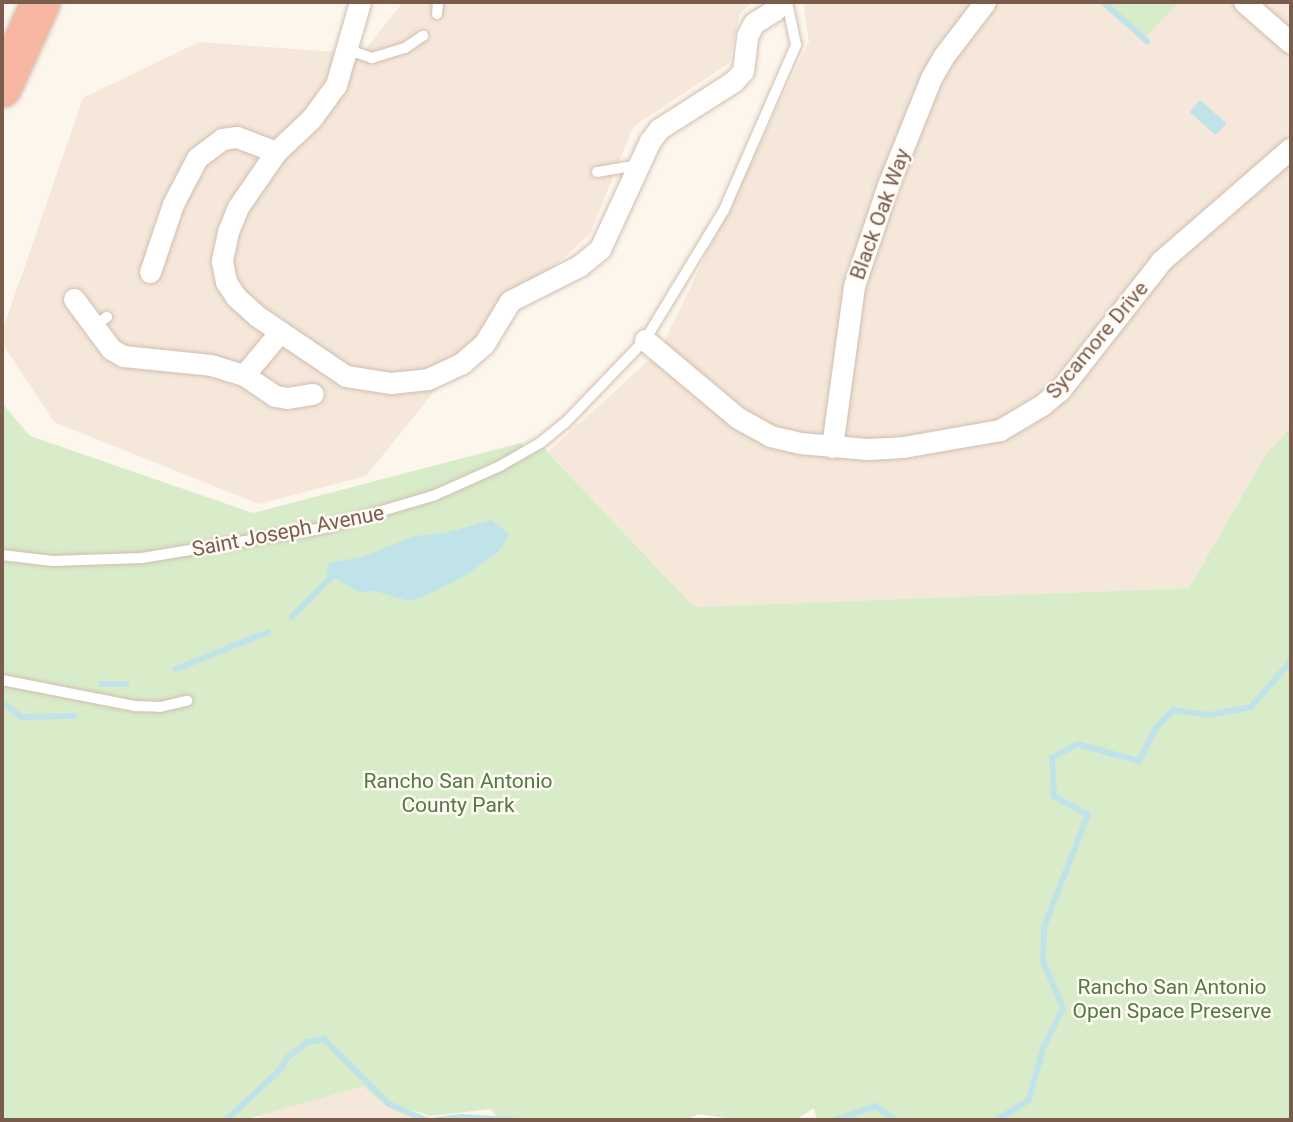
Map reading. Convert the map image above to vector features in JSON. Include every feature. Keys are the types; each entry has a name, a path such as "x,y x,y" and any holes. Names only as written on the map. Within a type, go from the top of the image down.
{"highway":[{"path":"2,88 41,2"}],"street":[{"path":"360,2 336,85 321,108 276,152 239,207 228,232 222,261 226,282 236,297 279,332 346,376 368,382 409,383 444,373 484,344 510,301 579,266 600,249 650,141 659,130 734,81 743,71 747,36 754,23 775,10 780,2"},
{"name":"Black Oak Way","path":"832,447 853,286 883,199 931,78 943,57 985,2"},
{"path":"1244,2 1291,43"},
{"path":"159,261 197,158 222,139 237,137 276,152"},
{"name":"Sycamore Drive","path":"645,340 753,428 794,442 832,447 891,448 1000,430 1042,405 1060,390 1161,261 1291,148"},
{"path":"74,299 101,321 111,349 123,356 162,352 244,374 275,396 313,394"},
{"path":"244,374 279,332"}],"lane":[{"path":"437,14 438,2"},
{"name":"Saint Joseph Avenue","path":"2,555 52,561 142,558 324,528 408,505 500,466 540,443 565,423 645,340 724,210 796,45 786,2"},
{"path":"346,49 372,58 405,48 423,36"},
{"path":"597,172 641,164"},
{"path":"2,680 135,706 160,707 187,701"}],"shaded area":[{"path":"403,2 753,2 740,13 729,63 633,127 590,234 487,326 366,476 259,504 54,422 2,343 2,332 83,98 199,42 362,54"},
{"path":"803,2 1291,2 1291,427 1267,453 1189,588 694,607 548,452 660,350 809,42"},
{"path":"349,1072 380,1102 441,1120 254,1120"}],"green space":[{"path":"1104,2 1179,2 1143,40"},
{"name":"Rancho San Antonio County Park","path":"2,403 30,436 253,513 521,443 528,452 540,444 694,607 1189,588 1267,453 1291,427 1291,1120 817,1120 814,1108 795,1120 740,1120 698,1114 687,1120 500,1120 490,1109 432,1116 380,1102 363,1086 244,1120 2,1120"}],"water":[{"path":"1200,100 1226,123 1216,135 1190,112"},
{"path":"492,520 510,535 498,552 465,576 409,601 375,591 359,592 326,573 329,563 361,557 415,536 445,533"}],"waterway":[{"path":"1103,2 1147,41"},
{"path":"292,617 331,577"},
{"path":"176,669 268,632"},
{"path":"997,1120 1029,1100 1043,1048 1063,1008 1043,961 1044,927 1088,815 1054,796 1052,758 1077,744 1139,761 1155,729 1173,710 1210,715 1251,707 1291,661"},
{"path":"101,684 126,684"},
{"path":"2,702 21,717 74,716"},
{"path":"226,1120 280,1070 287,1058 307,1042 324,1039 389,1104 425,1120"},
{"path":"835,1120 876,1106 896,1120"},
{"path":"436,1120 461,1117 516,1120"}],"park label":[{"name":"Rancho San Antonio Open Space Preserve","path":"1172,999"}]}
